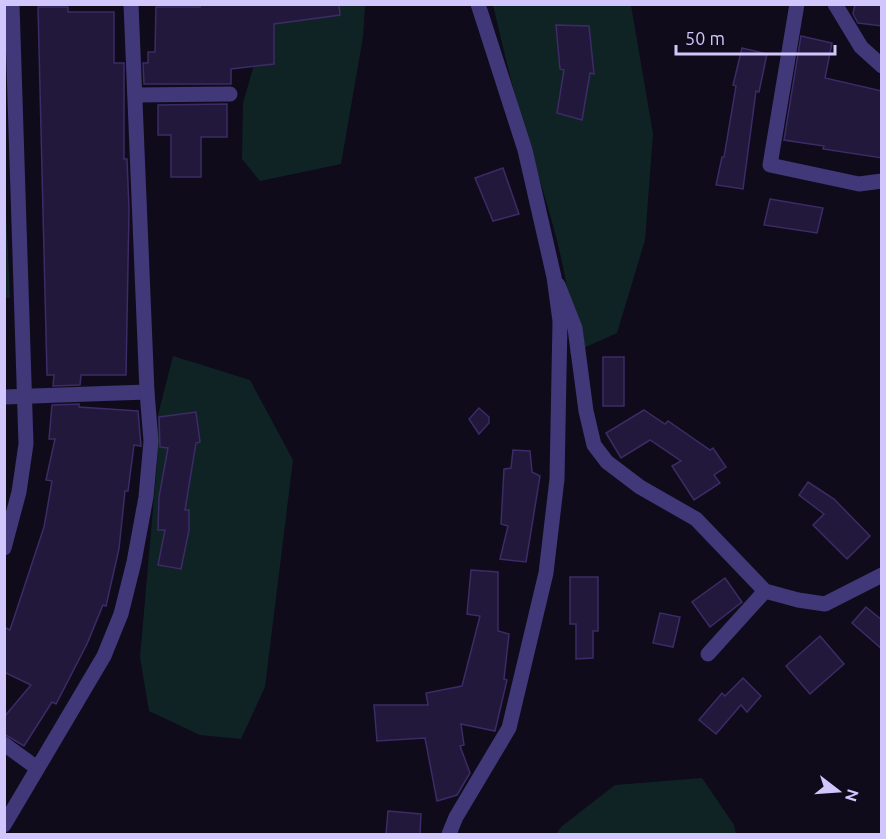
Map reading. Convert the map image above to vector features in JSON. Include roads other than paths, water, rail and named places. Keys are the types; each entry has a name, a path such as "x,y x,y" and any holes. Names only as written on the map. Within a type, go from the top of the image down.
{"street":[{"path":"4,548 19,492 26,444 12,4"},
{"path":"4,825 104,657 120,614 134,562 146,497 151,441 131,4"},
{"path":"449,834 456,817 509,728 546,573 558,479 560,321 554,277 525,150 478,4"},
{"path":"797,4 770,165 859,184 882,182"},
{"path":"838,7 861,47 882,66"},
{"path":"135,95 230,94"},
{"path":"554,277 575,327 586,411 594,445 607,462 640,487 696,519 765,591 798,600 825,604 882,575"},
{"path":"4,397 147,392"},
{"path":"708,654 765,591"},
{"path":"4,744 37,768"}]}
